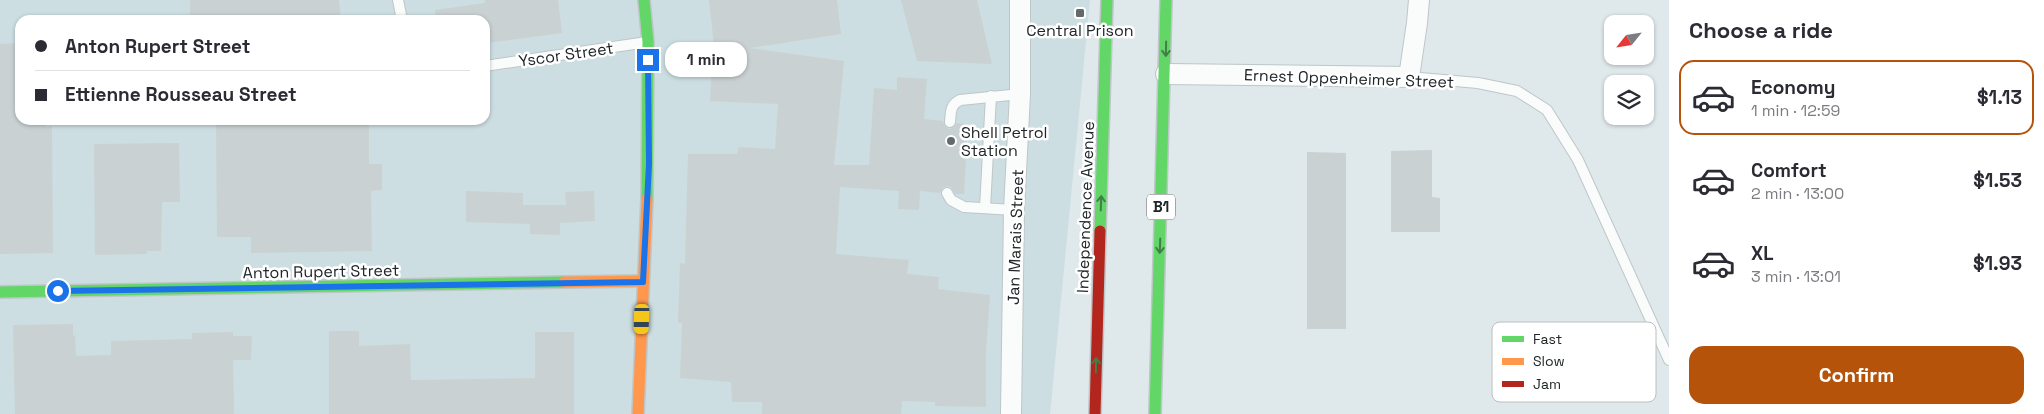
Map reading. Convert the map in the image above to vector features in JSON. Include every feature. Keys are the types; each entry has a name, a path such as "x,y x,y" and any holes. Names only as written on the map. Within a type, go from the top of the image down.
{"street":[{"path":"638,414 649,164 648,42 644,0"},
{"name":"Jan Marais Street","path":"1011,414 1014,210 1020,94 1020,0"},
{"name":"Independence Avenue","path":"1095,414 1107,0"},
{"name":"B1","path":"1155,414 1166,74 1166,0"},
{"path":"1410,77 1419,0"},
{"name":"Ernest Oppenheimer Street","path":"1166,74 1410,77"},
{"name":"Anton Rupert Street","path":"0,292 643,282"}],"lane":[{"path":"398,0 401,15"},
{"name":"Yscor Street","path":"490,65 648,42"},
{"name":"Ernest Oppenheimer Street","path":"1410,77 1478,83 1517,91 1547,110 1578,160 1652,322"},
{"path":"950,122 951,108 954,103 960,100 1020,94"},
{"path":"985,208 991,96"},
{"path":"947,193 957,205 964,207 1014,210"},
{"name":"Ernest Oppenheimer Street","path":"1656,331 1669,360"}],"shaded area":[{"path":"0,0 1090,0 1050,414 0,414"}],"building":[{"path":"190,0 339,0 340,15 190,15"},
{"path":"485,0 558,0 562,33 490,43 490,15 436,15 435,10 485,3"},
{"path":"709,0 837,0 841,34 750,48 844,61 834,165 869,165 874,88 897,90 897,77 927,79 924,119 943,121 944,125 949,129 953,128 957,123 968,124 964,194 955,194 951,187 948,186 943,187 940,193 920,191 919,210 898,209 899,191 840,187 836,254 909,260 907,274 939,277 938,289 990,295 986,352 986,407 935,406 935,402 902,401 901,414 762,414 762,402 732,402 731,382 680,378 682,323 678,323 680,263 685,264 688,154 737,154 739,147 775,149 778,104 710,101 712,64 716,64"},
{"path":"901,0 977,0 992,64 917,61"},
{"path":"15,43 15,125 52,126 53,253 0,254 0,44"},
{"path":"216,125 369,125 369,164 382,164 382,190 371,191 372,251 251,253 251,237 217,237"},
{"path":"179,143 180,202 162,202 161,251 147,251 147,254 95,255 94,144"},
{"path":"1432,150 1432,197 1440,198 1440,232 1391,232 1391,151"},
{"path":"1307,152 1346,153 1346,329 1307,329"},
{"path":"466,191 523,193 523,205 566,205 565,192 594,191 595,221 560,223 560,235 530,234 530,224 466,222"},
{"path":"73,324 76,356 111,355 111,341 192,339 192,333 233,332 233,336 252,336 251,360 233,360 234,414 15,414 13,325"},
{"path":"329,331 359,331 359,346 410,344 411,380 535,378 535,332 574,332 574,414 329,414"}],"traffic: fast":[{"path":"644,0 648,42 647,199"},
{"path":"1100,231 1107,0"},
{"path":"1155,414 1166,0"},
{"path":"0,292 564,282"}],"traffic: slow":[{"path":"638,414 647,199"},
{"path":"564,282 643,281"}],"traffic: jam":[{"path":"1095,414 1100,231"}],"place":[{"name":"Central Prison","path":"1080,13"},
{"name":"Shell Petrol Station","path":"951,141"}],"route":[{"path":"58,291 643,282 649,164 648,60"}]}
